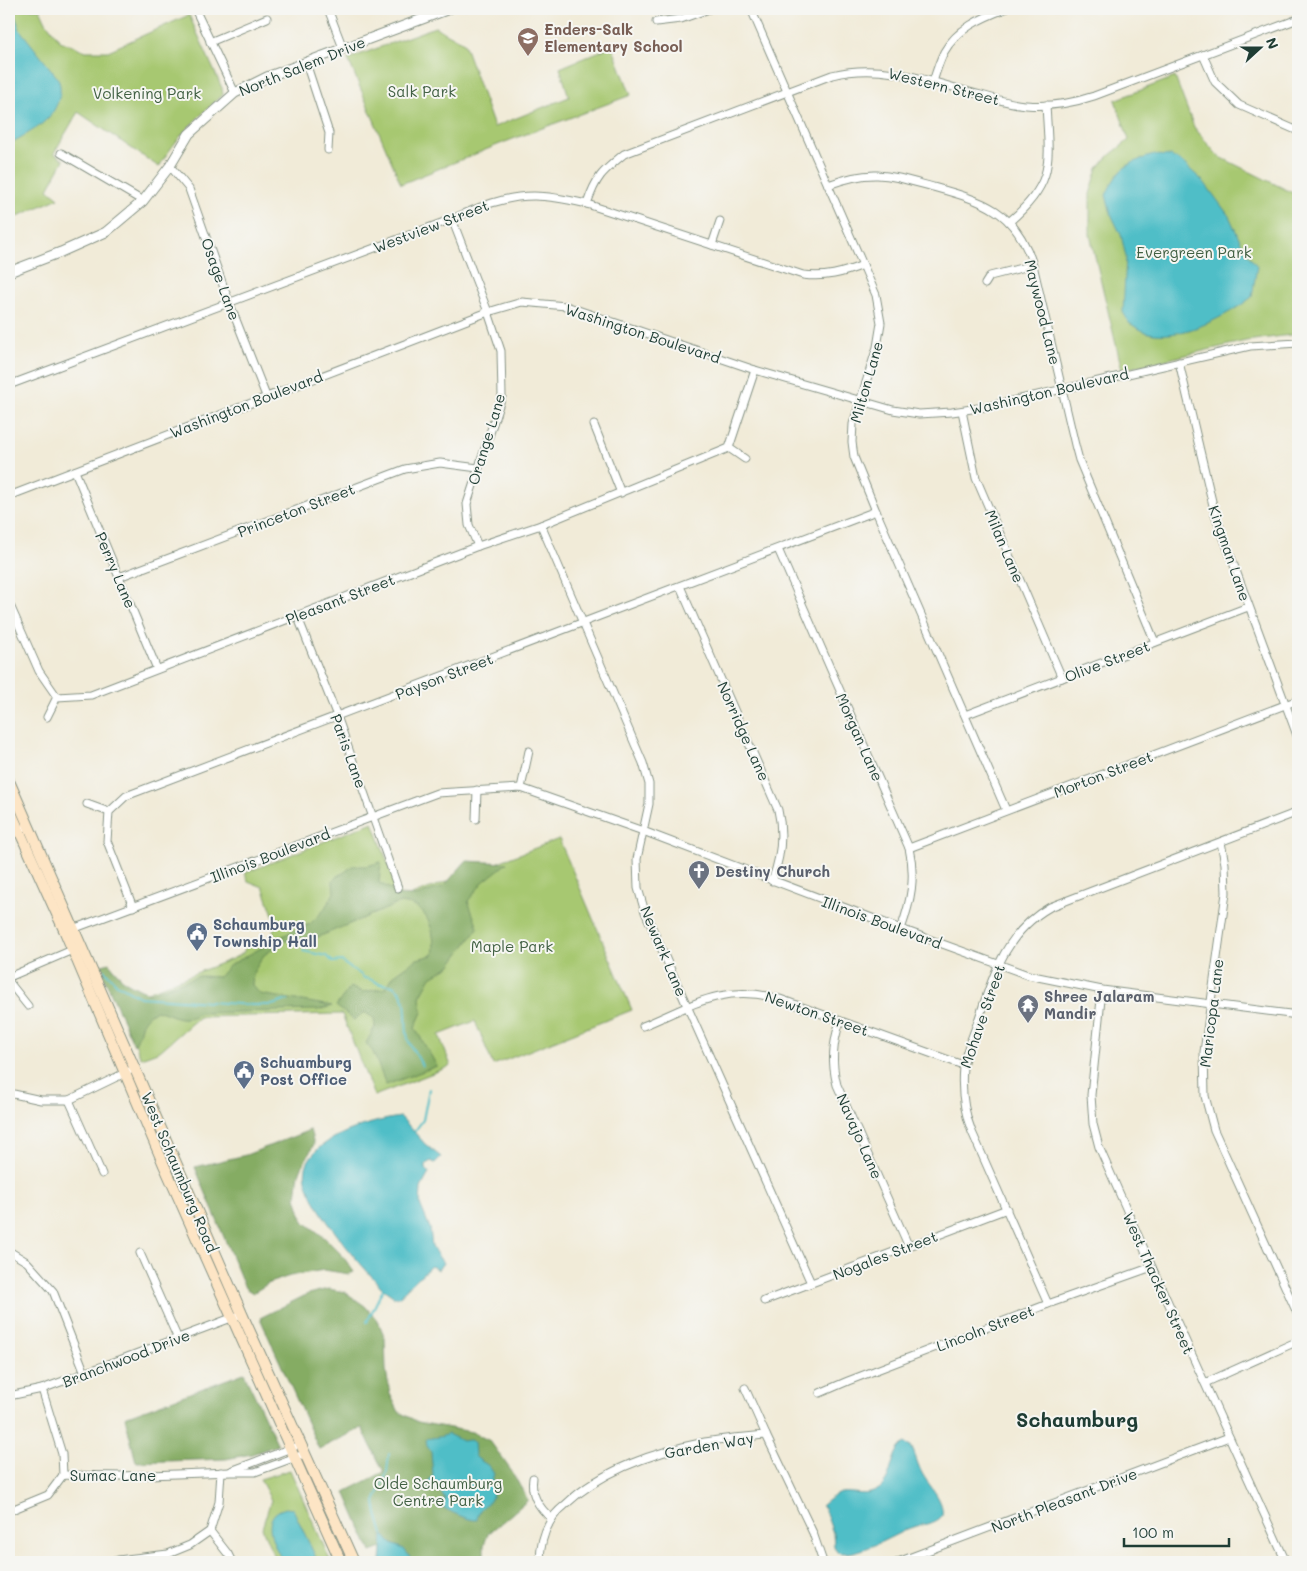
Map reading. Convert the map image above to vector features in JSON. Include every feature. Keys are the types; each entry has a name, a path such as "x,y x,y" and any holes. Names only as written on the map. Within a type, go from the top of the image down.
{"main road":[{"name":"West Schaumburg Road","path":"9,781 18,830"},
{"name":"West Schaumburg Road","path":"9,808 135,1068 341,1562"},
{"name":"West Schaumburg Road","path":"77,948 164,1165 237,1316"},
{"name":"West Schaumburg Road","path":"296,1451 354,1562"}],"street":[{"path":"195,9 234,93"},
{"path":"328,9 343,48"},
{"name":"North Salem Drive","path":"9,272 106,232 143,201 170,166 189,134 234,93 267,77 306,64 438,11 449,9"},
{"path":"656,22 681,19 709,9"},
{"name":"Milton Lane","path":"751,9 876,295 881,322 877,347 853,424 853,452 876,511 1006,810"},
{"path":"933,82 943,55 952,42 971,24 1004,9"},
{"path":"210,42 267,18"},
{"name":"Western Street","path":"587,204 595,182 602,172 624,154 832,75 859,70 886,70 1002,101 1026,105 1046,105 1083,99 1298,19"},
{"path":"1203,55 1215,82 1239,105 1298,131"},
{"path":"306,64 328,133 328,150"},
{"path":"1009,222 1032,200 1045,176 1048,157 1046,105"},
{"path":"61,153 143,201"},
{"name":"Osage Lane","path":"170,166 189,189 229,302 266,396"},
{"name":"Maywood Lane","path":"828,185 859,175 888,175 976,200 992,207 1009,222 1024,242 1033,265 1061,389 1082,468 1155,642"},
{"name":"Westview Street","path":"9,384 508,198 548,197 587,204 803,275 826,276 846,272 863,265"},
{"name":"Orange Lane","path":"452,219 488,312 501,352 502,396 467,504 469,526 478,546"},
{"path":"712,245 720,220"},
{"path":"985,284 990,276 1033,265"},
{"name":"Washington Boulevard","path":"9,496 488,312 522,302 566,306 755,370 860,402 919,414 962,411 1250,346 1298,343"},
{"name":"Kingman Lane","path":"1179,362 1214,514 1298,738"},
{"path":"745,459 729,448 755,370"},
{"name":"Milan Lane","path":"962,411 976,478 1062,678"},
{"path":"594,425 621,493"},
{"name":"Pleasant Street","path":"57,696 91,695 478,546 541,526 729,448"},
{"name":"Princeton Street","path":"119,577 405,469 440,463 478,468"},
{"name":"Perry Lane","path":"74,472 157,670"},
{"name":"Payson Street","path":"109,812 122,799 132,794 876,511"},
{"name":"Newark Lane","path":"541,526 643,763 649,784 650,804 637,859 638,888 645,912 811,1283"},
{"name":"Morgan Lane","path":"778,549 909,848 913,869 913,887 908,910 901,929"},
{"name":"Norridge Lane","path":"680,586 778,810 782,843 772,881"},
{"path":"9,603 38,671 57,696 47,717"},
{"name":"Olive Street","path":"965,715 1248,607"},
{"name":"Paris Lane","path":"296,615 337,716 398,888"},
{"name":"Morton Street","path":"909,848 1298,700"},
{"path":"521,788 529,750"},
{"name":"Illinois Boulevard","path":"69,930 437,793 521,788 643,831 772,881 1028,975 1102,990 1298,1016"},
{"path":"476,819 477,790"},
{"path":"87,804 109,812 107,841 133,907"},
{"name":"Mohave Street","path":"1048,1304 968,1119 962,1083 963,1065 998,964 1017,934 1033,918 1050,907 1298,812"},
{"name":"Maricopa Lane","path":"1221,842 1225,864 1226,893 1203,1063 1205,1096 1209,1116 1298,1315"},
{"path":"9,978 77,948"},
{"path":"9,982 28,1006"},
{"name":"West Thacker Street","path":"1102,990 1092,1074 1091,1104 1094,1124 1105,1162 1286,1562"},
{"name":"Newton Street","path":"643,1026 718,995 735,992 760,993 963,1065"},
{"name":"Navajo Lane","path":"840,1021 832,1053 837,1085 909,1247"},
{"path":"9,1094 41,1100 69,1100 135,1068"},
{"path":"69,1100 102,1174"},
{"name":"Nogales Street","path":"764,1301 1007,1209"},
{"path":"9,1251 27,1262 53,1291 85,1373"},
{"path":"140,1253 178,1339"},
{"name":"Lincoln Street","path":"820,1393 1048,1304 1152,1267"},
{"name":"Branchwood Drive","path":"9,1396 42,1389 237,1316"},
{"path":"1205,1383 1298,1341"},
{"name":"Garden Way","path":"746,1388 766,1435 813,1533 823,1562"},
{"path":"42,1389 62,1454 63,1475"},
{"name":"Garden Way","path":"540,1562 543,1540 552,1519 581,1490 598,1479 633,1462 677,1448 706,1442 766,1435"},
{"name":"North Pleasant Drive","path":"898,1562 1229,1436"},
{"name":"Sumac Lane","path":"9,1511 48,1495 63,1475 121,1476 231,1472 296,1451"},
{"path":"110,1562 168,1554 190,1545 210,1531 219,1502 221,1472"},
{"path":"533,1478 532,1487 534,1495 544,1511 552,1519"},
{"path":"210,1531 232,1562"}],"green space":[{"name":"Volkening Park","path":"9,9 40,9 46,22 60,41 86,51 108,51 189,15 222,88 223,95 196,119 172,146 159,167 78,112 54,153 64,160 48,189 59,198 9,220"},
{"name":"Salk Park","path":"435,27 464,43 494,127 569,97 560,68 612,46 631,95 505,142 401,184 348,59"},
{"name":"Evergreen Park","path":"1175,77 1194,127 1218,156 1295,194 1298,198 1298,334 1246,341 1122,370 1090,235 1090,194 1098,168 1110,155 1129,140 1115,100"},
{"name":"Maple Park","path":"373,822 401,899 559,839 632,1010 493,1065 475,1021 439,1035 451,1066 374,1096 342,1014 199,1017 160,1051 141,1058 119,1003 232,959 243,953 246,946 273,935 275,920 263,887 248,881 245,873"},
{"path":"466,861 507,863 483,882 468,901 478,928 450,966 431,977 420,997 422,1012 415,1028 437,1066 386,1085 373,1052 366,1043 375,1027 374,1018 364,1012 354,1020 336,1006 350,987 363,992 386,988 393,976 417,959 433,955 434,941 431,927 424,914 412,905 400,903 318,937 284,941 264,955 253,973 252,985 260,994 332,1006 318,1010 201,1013 188,1018 178,1018 156,1010 143,1022 134,1045 99,966 109,963 124,981 150,993 199,976 219,977 230,965 292,931 310,924 323,911 334,893 333,881 352,866 367,866 381,862 379,883 393,890 395,895 416,896 444,886"},
{"path":"310,1130 314,1144 299,1173 296,1197 303,1221 325,1238 342,1255 354,1272 349,1274 324,1270 290,1276 269,1283 253,1293 245,1288 195,1167 246,1155"},
{"name":"Olde Schaumburg Centre Park","path":"328,1289 345,1292 365,1306 378,1321 385,1338 386,1370 390,1394 399,1412 418,1422 472,1432 490,1441 512,1472 528,1500 488,1534 484,1545 484,1562 414,1562 404,1550 392,1544 371,1552 345,1492 384,1472 362,1428 319,1449 260,1318 308,1294"},
{"path":"244,1373 278,1445 252,1454 226,1459 136,1462 125,1417"},
{"path":"290,1470 331,1562 276,1562 262,1528 271,1500 260,1479"}],"water":[{"path":"9,9 13,9 20,30 57,77 60,94 59,100 50,116 42,124 9,144"},
{"path":"1154,155 1171,156 1182,162 1204,182 1229,216 1245,251 1257,266 1252,297 1218,318 1179,333 1154,334 1141,330 1129,323 1123,312 1126,257 1121,235 1111,214 1106,195 1124,168 1136,161"},
{"path":"401,1117 425,1144 441,1157 435,1163 431,1161 426,1164 426,1169 429,1173 421,1188 420,1204 430,1228 432,1247 443,1263 438,1270 431,1266 400,1297 393,1296 383,1289 328,1222 310,1193 306,1180 306,1166 313,1154 340,1135 356,1128"},
{"path":"448,1434 462,1441 470,1440 474,1442 475,1456 487,1465 494,1474 492,1497 479,1511 477,1520 453,1513 441,1506 445,1499 440,1490 430,1489 427,1483 433,1475 431,1452 427,1446 426,1439"},
{"path":"904,1443 911,1446 923,1475 938,1497 941,1503 942,1516 935,1521 910,1528 864,1549 845,1553 837,1552 834,1546 833,1533 824,1508 821,1506 841,1493 865,1494 879,1489 887,1479 896,1454"},
{"path":"286,1508 293,1509 318,1562 283,1562 273,1540 270,1524 272,1517 277,1512"},
{"path":"383,1534 392,1544 404,1549 414,1562 381,1562"}],"waterway":[{"path":"303,951 326,956 333,962 342,961 364,978 380,984 393,986 399,991 405,1004 409,1042 422,1066"},
{"path":"104,970 117,984 140,997 252,1005 272,1005 288,1000"},
{"path":"415,1131 423,1120 429,1089"},
{"path":"367,1322 383,1289"},
{"path":"383,1534 375,1502 387,1472 389,1454"}],"place":[{"name":"Enders-Salk Elementary School","path":"528,57"},
{"name":"Destiny Church","path":"699,890"},
{"name":"Schaumburg Township Hall","path":"197,952"},
{"name":"Shree Jalaram Mandir","path":"1028,1024"},
{"name":"Schuamburg Post Office","path":"244,1090"}],"district":[{"name":"Schaumburg","path":"1077,1419"}]}
